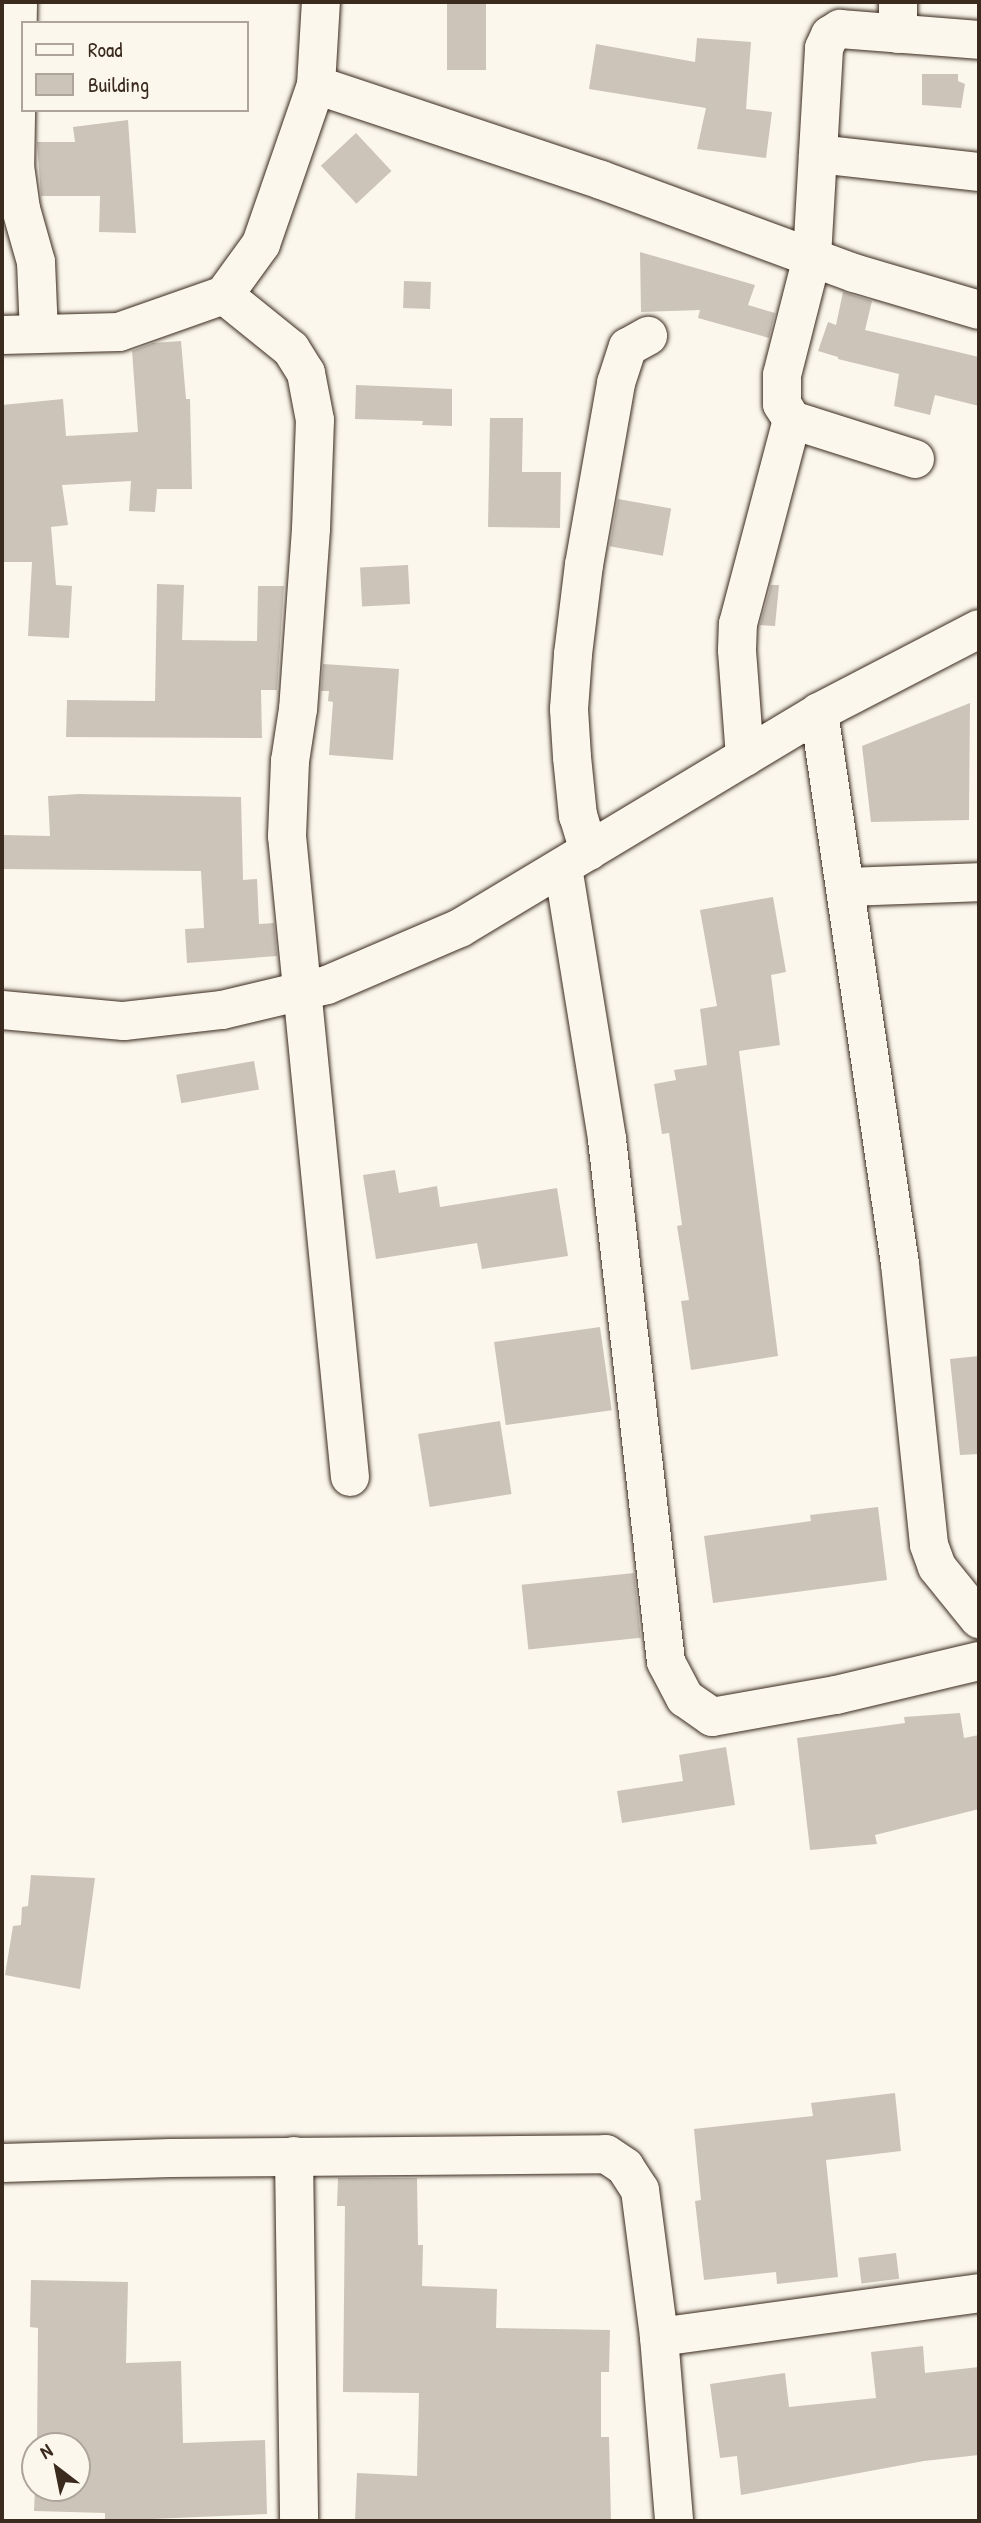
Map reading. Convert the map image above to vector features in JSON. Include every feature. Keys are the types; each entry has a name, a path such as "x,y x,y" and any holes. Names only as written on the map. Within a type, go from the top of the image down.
{"street":[{"path":"18,2 15,166 21,209 36,262 20,334 119,332 224,295 261,244 316,85 321,2"},
{"path":"915,459 792,420 782,404 782,375 812,257 824,48 830,35 840,29 898,18 979,40"},
{"path":"316,85 601,180 812,257 979,310"},
{"path":"818,154 979,172"},
{"path":"224,295 290,349 306,373 315,420 310,543 298,709 290,761 287,836 350,1477"},
{"path":"648,336 628,346 617,383 584,565 569,709 579,816 576,859 666,1662 685,1698 712,1717 836,1695 979,1661"},
{"path":"745,757 738,624 792,420"},
{"path":"2,1010 124,1021 222,1010 327,985 460,928 819,712 979,629"},
{"path":"819,712 900,1264 929,1545 937,1567 979,1619"},
{"path":"845,887 979,882"},
{"path":"2,2163 606,2154 625,2167 640,2190 659,2337 674,2521"},
{"path":"294,2157 299,2521"},
{"path":"659,2337 979,2293"}],"building":[{"path":"447,2 486,2 486,70 447,70"},
{"path":"697,38 751,42 746,109 772,112 766,158 697,149 706,108 589,89 596,44 695,62"},
{"path":"922,74 958,74 958,81 965,84 961,108 922,105"},
{"path":"128,120 136,233 99,232 100,196 41,196 37,142 75,142 73,127"},
{"path":"356,133 391,171 356,204 321,166"},
{"path":"640,252 755,285 748,305 775,313 769,338 698,318 700,310 641,312"},
{"path":"404,281 431,282 430,309 403,308"},
{"path":"843,292 872,301 865,330 979,357 979,406 935,395 930,415 894,406 899,374 838,359 818,351 828,322 836,325"},
{"path":"181,341 186,399 190,399 192,489 157,489 155,512 129,511 131,481 62,485 68,525 51,527 56,585 72,586 69,638 28,636 32,562 2,562 2,405 63,399 66,436 138,432 132,351 153,343"},
{"path":"356,385 452,389 452,426 422,425 423,421 355,419"},
{"path":"490,418 523,418 522,472 561,472 560,528 488,527"},
{"path":"618,499 671,508 663,556 610,546"},
{"path":"408,565 410,604 362,606 360,568"},
{"path":"157,584 184,585 182,640 257,641 258,586 284,586 277,690 261,690 262,738 66,737 67,700 155,701"},
{"path":"771,585 779,585 775,626 760,625"},
{"path":"323,664 399,669 393,760 329,755 333,702 328,701 329,691 321,691"},
{"path":"970,703 969,820 871,822 862,746"},
{"path":"79,794 241,797 243,880 257,879 259,924 274,923 277,956 187,963 185,929 204,928 201,871 2,869 3,835 50,836 48,796"},
{"path":"773,897 786,972 771,975 780,1045 739,1051 778,1356 691,1370 681,1301 689,1300 677,1226 682,1225 669,1133 662,1134 654,1084 676,1080 674,1070 707,1065 700,1009 717,1006 700,910"},
{"path":"254,1061 259,1090 181,1103 176,1075"},
{"path":"395,1170 399,1193 437,1186 440,1207 557,1188 568,1256 482,1269 477,1243 376,1259 363,1175"},
{"path":"600,1327 612,1410 506,1425 494,1342"},
{"path":"979,1356 979,1454 960,1455 950,1359"},
{"path":"500,1421 512,1494 430,1507 418,1434"},
{"path":"878,1507 887,1580 713,1603 704,1536 811,1521 810,1515"},
{"path":"634,1573 641,1638 528,1649 522,1585"},
{"path":"960,1713 964,1738 979,1735 979,1809 875,1835 877,1844 810,1850 797,1738 905,1723 904,1717"},
{"path":"726,1747 735,1805 622,1823 617,1791 683,1781 679,1755"},
{"path":"31,1875 95,1878 80,1989 5,1975 13,1926 21,1925 22,1907 28,1906"},
{"path":"895,2093 901,2151 826,2160 838,2277 777,2284 776,2272 704,2280 695,2201 701,2200 694,2129 813,2116 811,2103"},
{"path":"338,2178 417,2178 418,2245 423,2245 422,2286 497,2289 496,2328 610,2330 609,2372 601,2372 601,2437 609,2437 611,2521 355,2521 357,2473 417,2476 419,2393 343,2392 345,2206 337,2206"},
{"path":"896,2253 899,2279 861,2283 858,2258"},
{"path":"31,2280 128,2282 126,2363 181,2361 183,2443 265,2440 267,2514 105,2521 105,2513 34,2511 34,2502 91,2502 91,2432 37,2432 38,2328 30,2327"},
{"path":"923,2346 925,2373 979,2367 979,2455 924,2461 741,2495 737,2456 720,2458 710,2384 785,2373 789,2407 876,2398 871,2352"}]}
